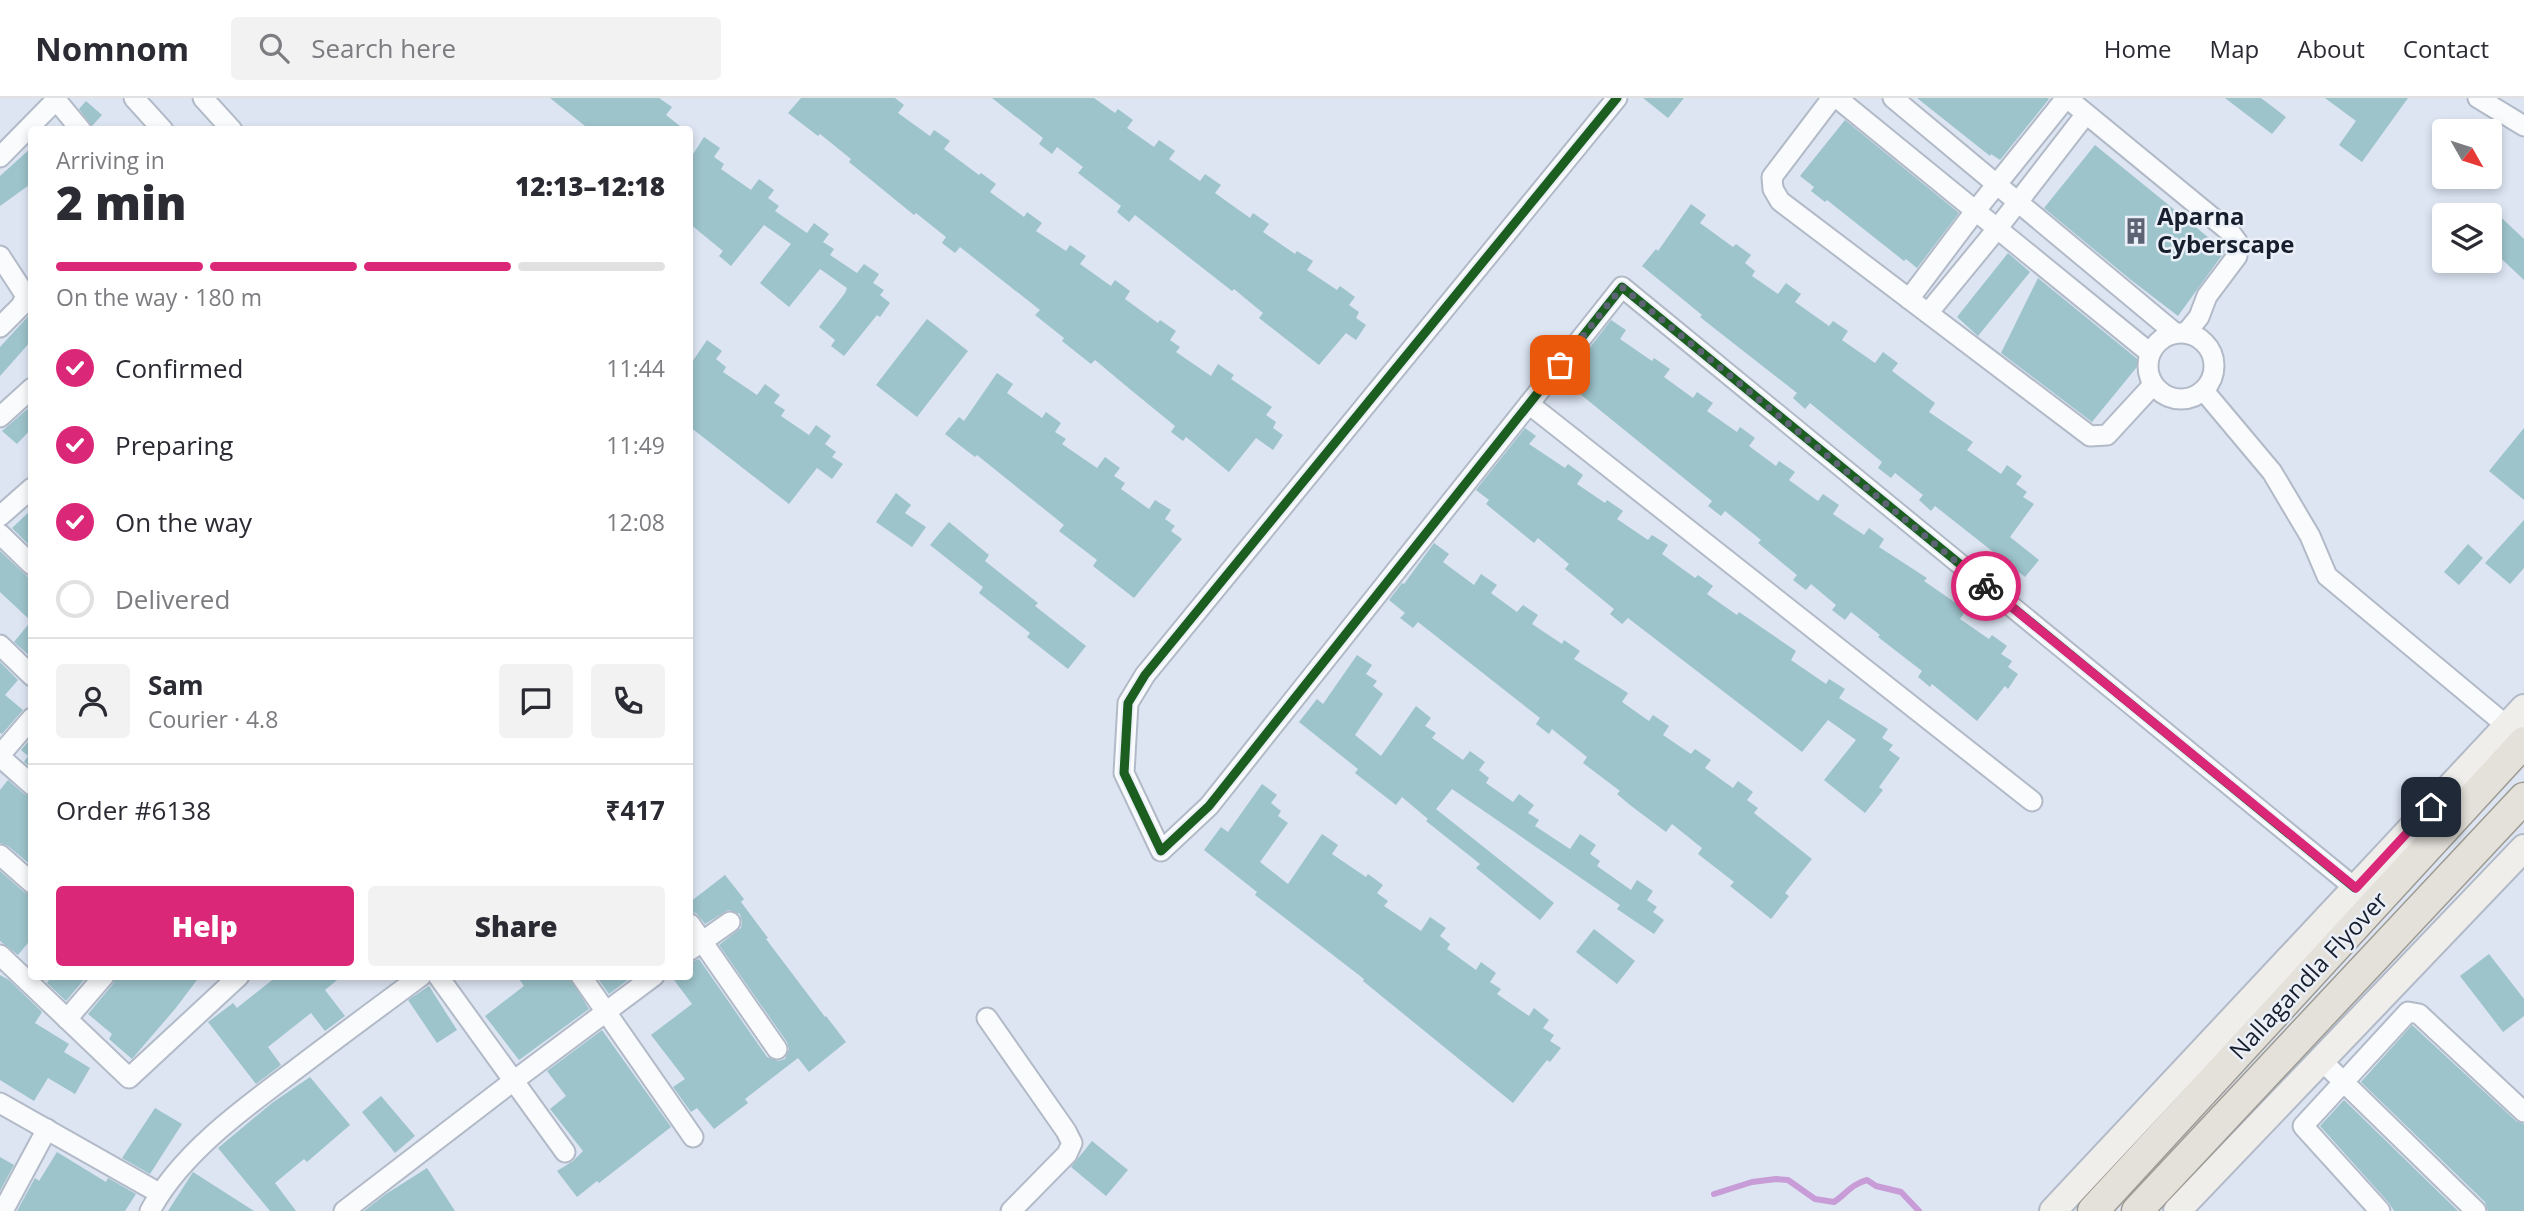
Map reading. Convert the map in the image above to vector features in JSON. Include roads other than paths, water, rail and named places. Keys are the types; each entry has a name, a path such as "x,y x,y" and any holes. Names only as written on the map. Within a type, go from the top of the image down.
{"main road":[{"name":"Nallagandla Flyover","path":"2094,1211 2518,725"},
{"name":"Nallagandla Flyover","path":"2137,1211 2524,798"}],"street":[{"path":"134,98 159,126"},
{"path":"203,98 228,126"},
{"path":"1617,98 1146,675 1128,703 1124,773 1161,851 1209,806 1622,287 2356,888"},
{"path":"2150,353 1835,98 1772,177 1773,189 1780,201 2090,436 2107,435 2153,385"},
{"path":"1893,98 1998,184 2019,201 2180,333 2205,342 2214,361 2214,372 2204,391 2183,400 2161,394 2148,375 2150,353 2164,337 2180,333 2199,317 2207,296 2237,256 2238,243 2224,227 2067,98 1998,184 1976,210 1909,299"},
{"path":"2478,98 2524,126"},
{"path":"30,126 57,99 78,126"},
{"path":"1928,313 2086,114"},
{"path":"0,157 28,129"},
{"path":"0,256 26,296 21,306 0,327"},
{"path":"2053,1211 2356,888 2518,725 2327,576 2310,536 2272,472 2204,391"},
{"path":"0,417 28,392"},
{"path":"1529,404 2032,801"},
{"path":"0,516 28,492"},
{"path":"0,534 28,561"},
{"path":"0,645 28,672"},
{"path":"28,723 0,756 28,781"},
{"path":"2177,1211 2524,848"},
{"path":"0,855 28,880"},
{"path":"730,922 696,945 777,1049"},
{"path":"0,955 129,1077 235,980"},
{"path":"67,1020 101,980"},
{"path":"150,1211 159,1193 205,1143 256,1100 416,980"},
{"path":"441,980 565,1153"},
{"path":"584,980 693,1137"},
{"path":"344,1211 649,980"},
{"path":"2303,1126 2408,1012 2419,1014 2524,1112"},
{"path":"987,1018 1072,1143 1067,1154 1011,1211"},
{"path":"2321,1060 2476,1211"},
{"path":"0,1103 159,1193"},
{"path":"2279,1104 2303,1126 2380,1211"},
{"path":"3,1211 47,1129"}],"waterway":[{"path":"1714,1194 1752,1182 1776,1179 1788,1180 1815,1199 1834,1202 1867,1180 1876,1186 1901,1192 1919,1211"}],"place":[{"name":"Aparna Cyberscape","path":"2136,231"}]}
